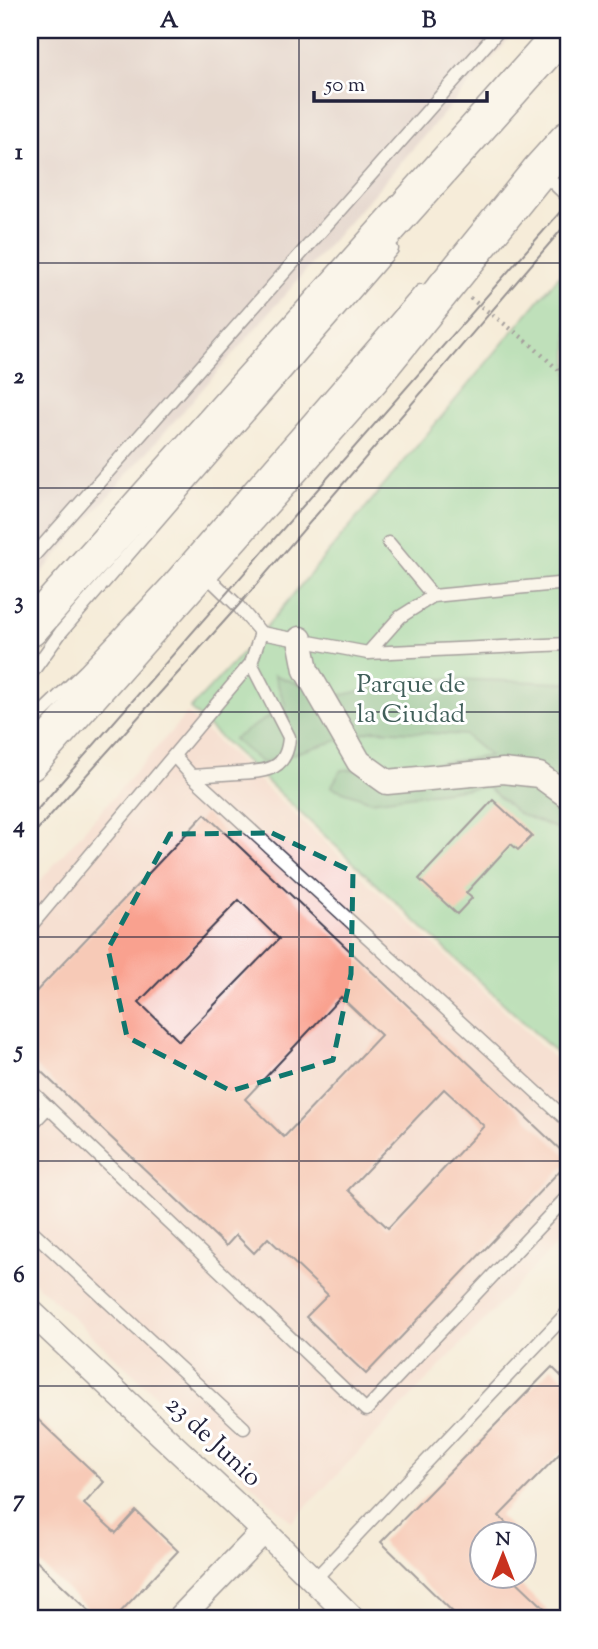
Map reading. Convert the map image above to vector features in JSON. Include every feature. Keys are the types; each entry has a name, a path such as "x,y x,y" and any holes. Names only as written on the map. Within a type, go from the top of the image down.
{"main road":[{"path":"30,629 567,30"},
{"path":"30,763 370,380 568,139"}],"street":[{"path":"300,639 306,670 359,762 387,782 503,771 539,775 568,796"},
{"name":"23 de Junio","path":"30,1311 264,1531 353,1619"},
{"path":"179,1619 264,1531"}],"lane":[{"path":"30,560 499,30"},
{"path":"493,130 567,30"},
{"path":"442,270 540,170 568,197"},
{"path":"30,675 61,632 404,236"},
{"path":"30,724 85,671 167,583 432,280"},
{"path":"389,544 433,596"},
{"path":"201,571 238,606 261,633 368,653 568,644"},
{"path":"368,653 400,617 433,596 568,583"},
{"path":"30,927 251,663 261,633"},
{"path":"192,776 267,771 279,764 288,749 289,737 251,663"},
{"path":"174,756 192,776 568,1121"},
{"path":"30,1090 366,1410 568,1196"},
{"path":"30,1126 48,1107"},
{"path":"30,1229 244,1428"},
{"path":"313,1581 568,1312"}],"path":[{"path":"464,293 527,341 568,379"}],"highlighted area":[{"path":"272,833 353,872 351,974 333,1060 231,1091 127,1037 108,949 170,834"}],"shaded area":[{"path":"30,30 517,30 30,586"},
{"path":"187,713 568,1071 568,1232 292,1522 30,1278 30,892"}],"green space":[{"name":"Parque de la Ciudad","path":"568,265 568,1064 190,709 261,633"},
{"path":"274,675 343,695 418,678 568,683 568,833 519,814 486,786 371,801 331,787 341,770 416,766 490,756 465,735 373,730 262,763 233,739 286,706"}],"building":[{"path":"493,800 532,836 518,850 511,844 466,893 472,898 457,914 419,879"},
{"path":"205,814 568,1157 568,1162 366,1374 306,1317 328,1295 268,1238 254,1253 236,1235 226,1246 30,1061 30,998","holes":["239,900 279,939 179,1041 139,1002","341,997 381,1035 284,1137 245,1099","444,1089 484,1126 388,1228 348,1190"]},
{"path":"552,1367 568,1383 568,1445 499,1516 503,1520 468,1520 468,1590 526,1590 556,1619 460,1619 381,1542"},
{"path":"30,1412 104,1482 84,1504 116,1533 136,1511 178,1551 114,1619 98,1619 30,1555"}],"tram line":[{"path":"30,818 568,203"},
{"path":"30,838 238,606 568,222"}]}
